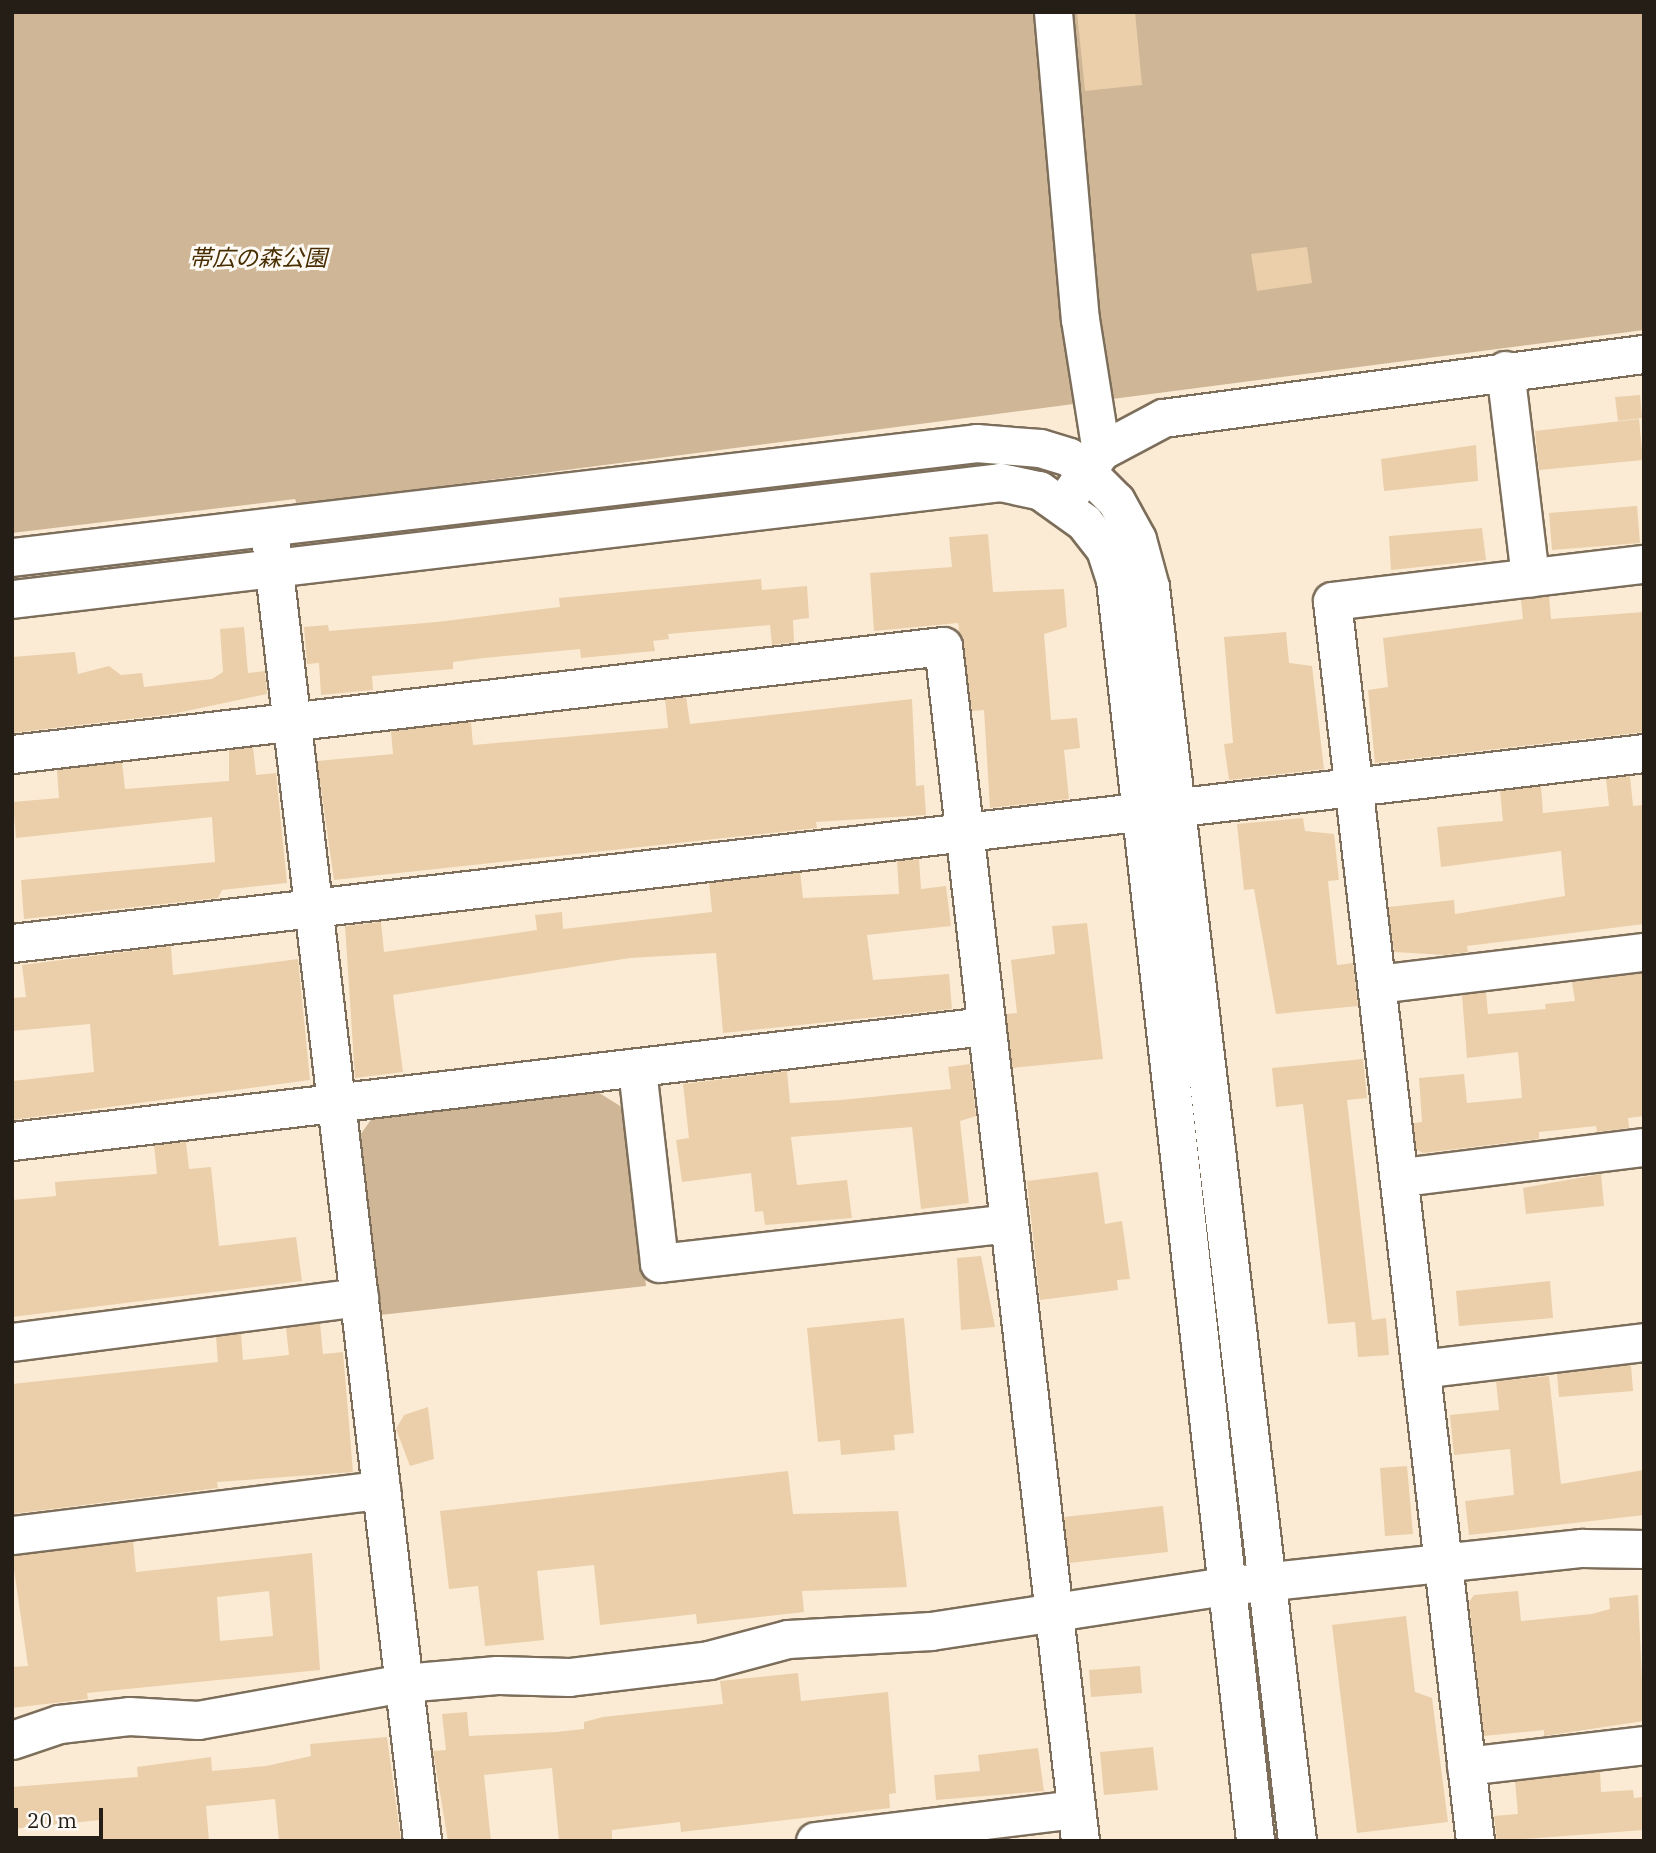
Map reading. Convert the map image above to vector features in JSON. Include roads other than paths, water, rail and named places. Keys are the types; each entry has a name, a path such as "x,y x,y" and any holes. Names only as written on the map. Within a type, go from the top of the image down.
{"street":[{"path":"1054,12 1094,461 1137,539 1150,587 1297,1841"},
{"path":"1063,502 1094,461 1163,418 1505,370 1644,354"},
{"path":"1505,370 1530,578"},
{"path":"12,557 976,443 1040,448 1094,461"},
{"path":"12,599 1000,482 1063,502 1105,549 1115,580 1255,1841"},
{"path":"268,527 316,909 422,1841"},
{"path":"61,551 66,593"},
{"path":"1475,1841 1440,1562 1402,1177 1352,787 1332,601 1644,564"},
{"path":"12,754 943,646 1078,1825 815,1841"},
{"path":"12,943 1178,810 1644,753"},
{"path":"1378,984 1644,952"},
{"path":"12,1141 985,1027"},
{"path":"637,1069 660,1263 1008,1223"},
{"path":"1402,1177 1644,1147"},
{"path":"12,1342 359,1297"},
{"path":"1421,1368 1644,1342"},
{"path":"12,1535 381,1490"},
{"path":"12,1740 59,1724 130,1716 198,1720 403,1683 497,1675 569,1678 709,1660 788,1639 930,1631 1052,1609 1225,1586 1582,1548 1644,1549"},
{"path":"1466,1766 1644,1745"}],"park label":[{"name":"帯広の森公園","path":"258,257"}]}
